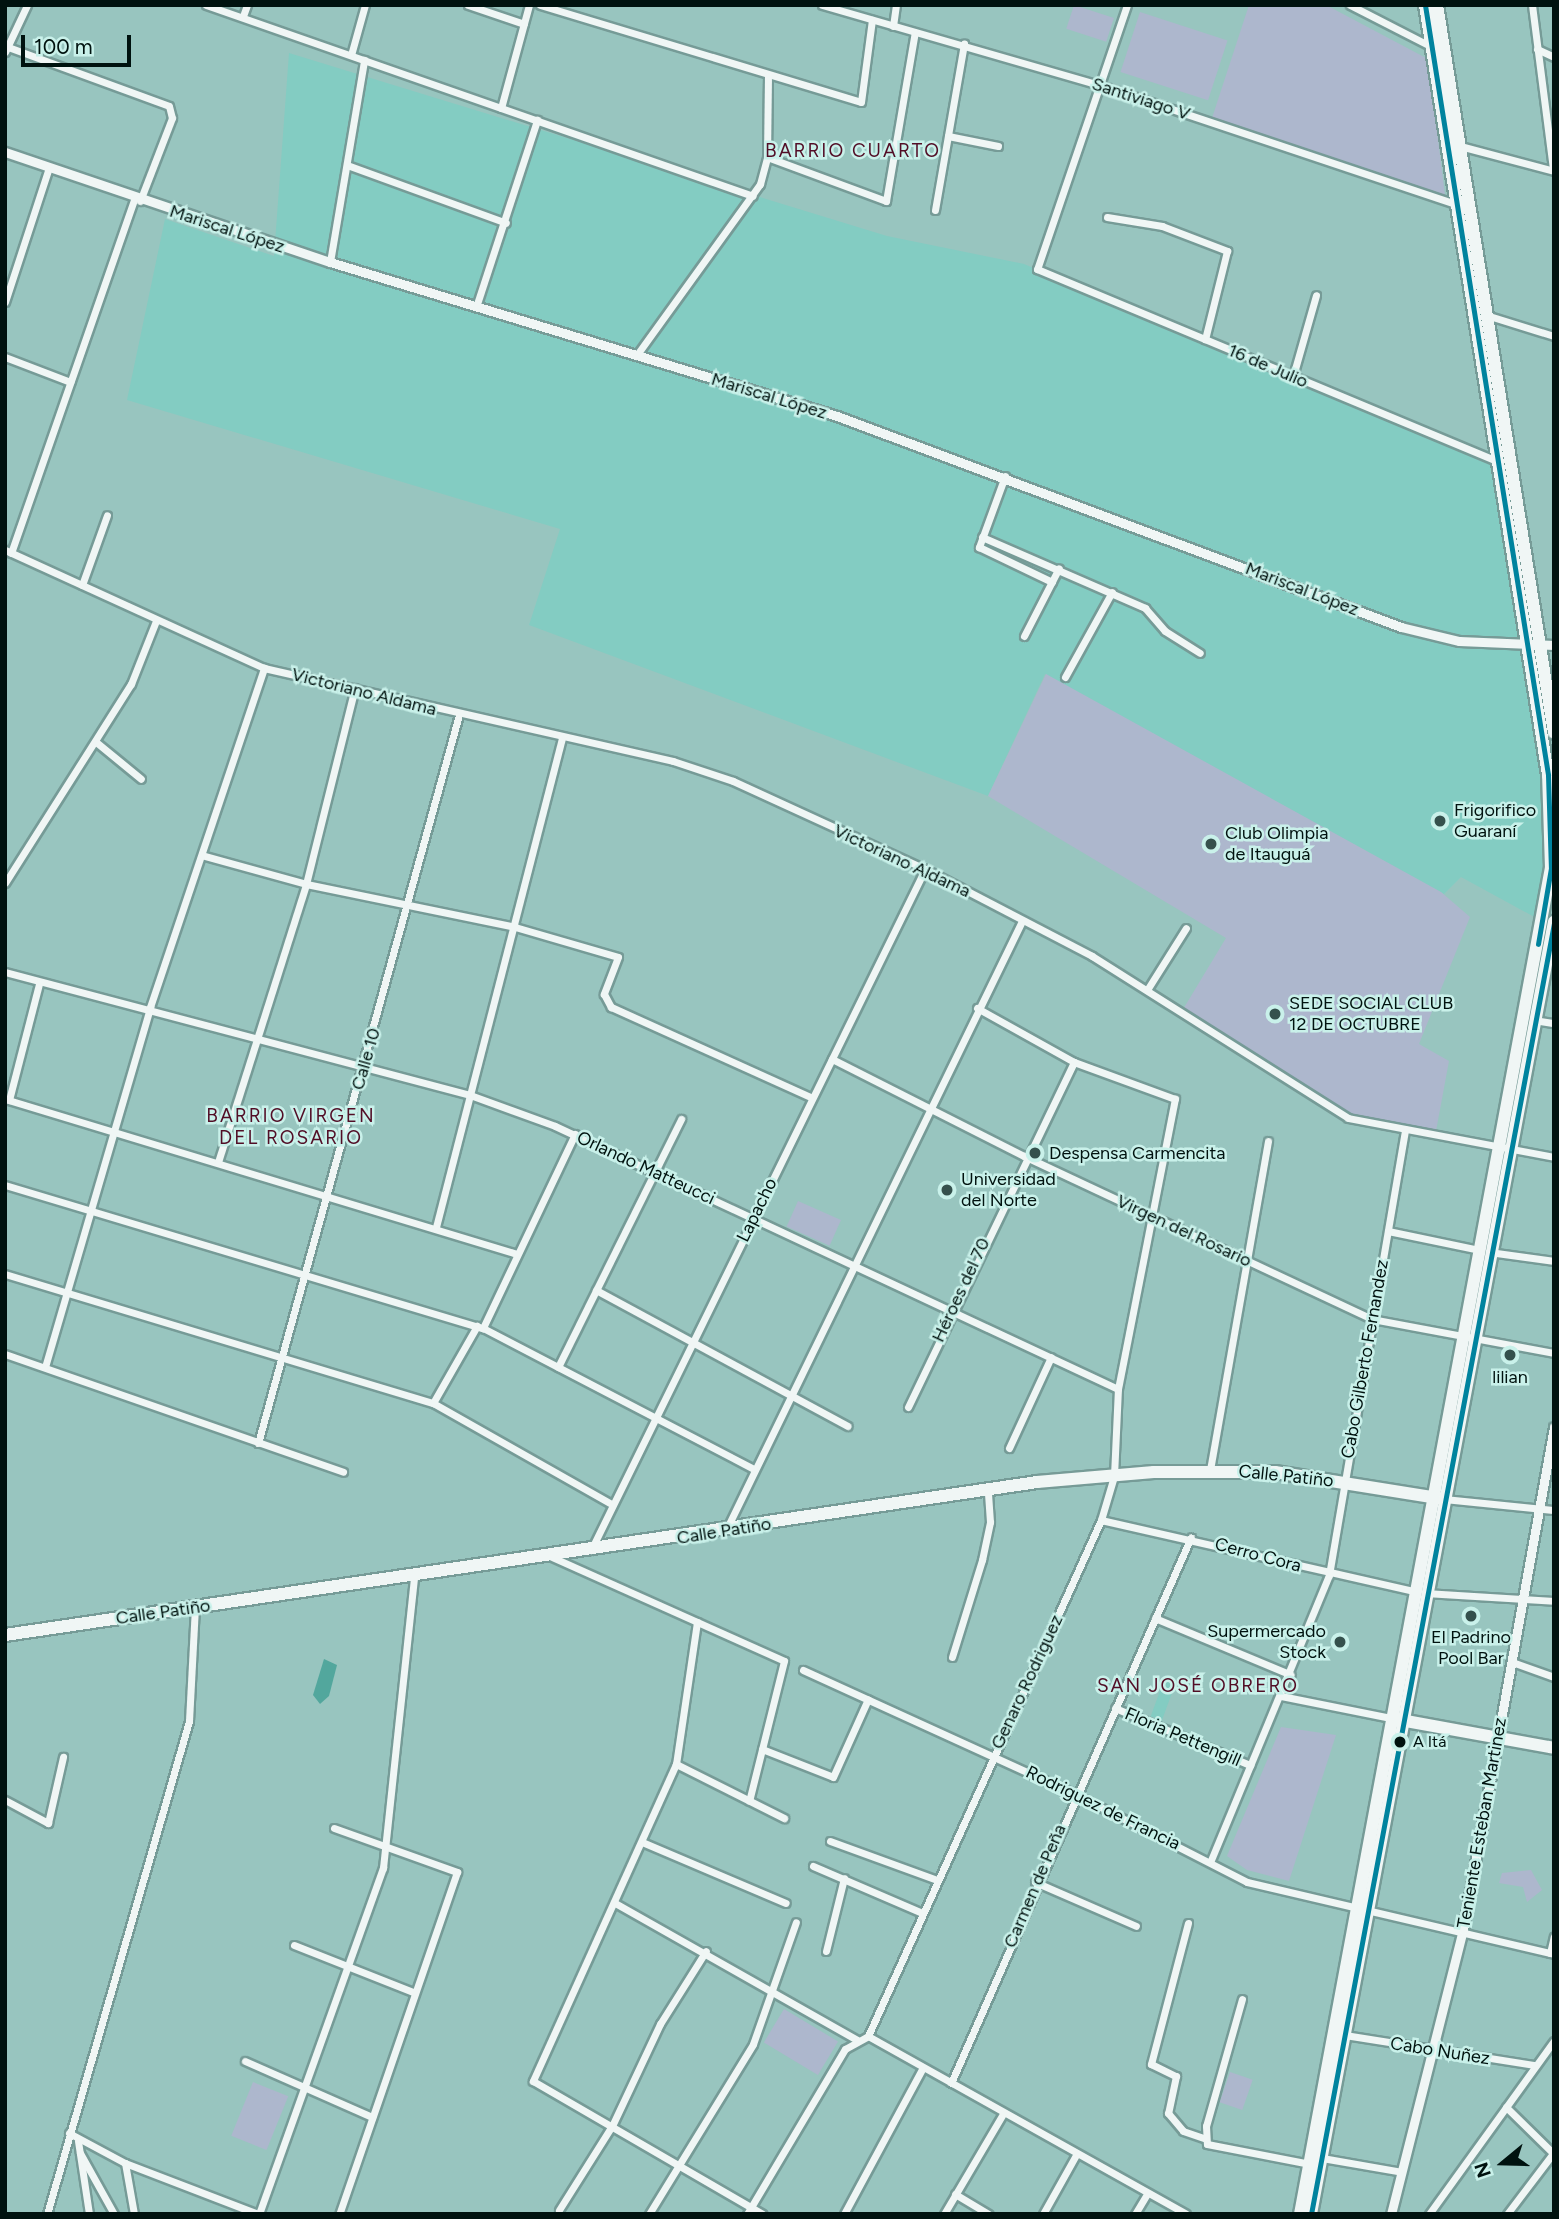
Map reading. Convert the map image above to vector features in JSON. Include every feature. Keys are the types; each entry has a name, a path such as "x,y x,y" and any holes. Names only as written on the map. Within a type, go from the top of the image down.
{"main road":[{"path":"1425,5 1499,462 1541,644 1552,842 1529,1019"},
{"path":"1437,5 1554,733"},
{"path":"1311,2214 1316,2161 1361,1910 1504,1145 1529,1019 1554,922"},
{"name":"Calle Patiño","path":"5,1635 552,1557 988,1490 1114,1476 1210,1470 1343,1482 1438,1499"},
{"path":"1398,1720 1554,1748"},
{"path":"1300,2214 1316,2161 1345,2035 1361,1910"}],"street":[{"path":"8,552 137,200 172,118 169,106 6,49 27,5"},
{"path":"206,5 753,196"},
{"path":"243,16 247,5"},
{"path":"351,55 365,5"},
{"path":"468,5 524,24"},
{"path":"500,108 529,5"},
{"path":"540,5 861,102 872,20"},
{"name":"Santiviago V","path":"822,5 1100,85 1457,205"},
{"path":"893,26 896,5"},
{"path":"1100,85 1127,5"},
{"path":"1350,5 1432,47"},
{"path":"1459,145 1553,170 1532,5"},
{"path":"767,158 886,201 915,32"},
{"path":"935,210 964,44"},
{"path":"1537,49 1554,57"},
{"path":"330,262 364,60"},
{"path":"636,356 753,196 767,158 768,76"},
{"name":"16 de Julio","path":"1100,85 1037,269 1499,462"},
{"path":"476,307 537,121"},
{"path":"948,136 998,146"},
{"name":"Mariscal López","path":"5,152 137,200 330,262 837,416 1005,475 1401,627 1459,641 1541,644"},
{"path":"346,165 506,222"},
{"path":"5,302 49,167"},
{"path":"1107,217 1162,226 1227,251 1205,340"},
{"path":"1293,376 1316,295"},
{"path":"1486,314 1554,336"},
{"path":"5,357 70,382"},
{"path":"1005,475 982,537 981,551 1052,582"},
{"path":"82,585 107,515"},
{"path":"982,537 1059,568 1145,608 1164,631 1199,653"},
{"name":"Victoriano Aldama","path":"8,552 264,668 459,715 673,761 733,781 925,869 1023,921 1147,990 1348,1118 1504,1145 1554,1157"},
{"path":"1024,636 1059,568"},
{"path":"1065,677 1112,592"},
{"path":"5,883 135,675 156,621"},
{"path":"45,1367 150,1007 205,856 264,668"},
{"path":"218,1162 255,1037 306,884 355,688"},
{"name":"Calle 10","path":"258,1443 302,1274 365,1066 459,715"},
{"path":"436,1227 562,738"},
{"path":"96,741 141,779"},
{"path":"205,856 306,884 515,927 618,957 604,994 611,1007 810,1097"},
{"name":"Lapacho","path":"591,1551 610,1503 925,869"},
{"path":"725,1531 977,1008 1023,921"},
{"path":"1147,990 1186,928"},
{"name":"Orlando Matteucci","path":"5,972 39,984 150,1007 470,1095 575,1134 1118,1389"},
{"path":"39,984 7,1100 326,1193 517,1254"},
{"path":"977,1008 1074,1062"},
{"path":"1529,1019 1554,1023"},
{"name":"Virgen del Rosario","path":"832,1059 1024,1156 1372,1319 1554,1353"},
{"name":"Genaro Rodriguez","path":"868,2035 1101,1520 1114,1476 1118,1389 1149,1216 1175,1099 1074,1062"},
{"name":"Héroes del 70","path":"908,1407 1024,1156 1074,1062"},
{"path":"558,1367 681,1119"},
{"name":"Cabo Gilberto Fernandez","path":"1211,1860 1291,1675 1329,1575 1405,1129"},
{"path":"433,1403 480,1327 575,1134"},
{"path":"1210,1470 1268,1141"},
{"path":"5,1185 480,1327 754,1469"},
{"path":"1388,1231 1485,1251 1554,1261"},
{"path":"5,1274 68,1289 280,1358 433,1403 610,1503"},
{"path":"596,1290 790,1392 848,1426"},
{"path":"5,1354 343,1472"},
{"path":"1009,1448 1051,1357"},
{"name":"Teniente Esteban Martinez","path":"1391,2214 1434,2053 1463,1930 1554,1427"},
{"path":"952,1657 982,1560 990,1522 988,1490"},
{"path":"1438,1499 1539,1512 1554,1510"},
{"name":"Cerro Cora","path":"1101,1520 1191,1537 1329,1575 1420,1592 1521,1602 1554,1601"},
{"name":"Carmen de Peña","path":"951,2083 1035,1882 1191,1537"},
{"path":"552,1557 784,1661 749,1801"},
{"path":"69,2133 78,2141 125,2163 258,2214 383,1868 414,1576"},
{"path":"47,2214 189,1721 195,1608"},
{"path":"1155,1618 1291,1675"},
{"path":"697,1622 676,1764 533,2081 677,2162 749,2210 762,2214"},
{"path":"1512,1662 1554,1677"},
{"name":"Rodriguez de Francia","path":"803,1670 1075,1794 1211,1860 1225,1873 1274,1892 1463,1930 1552,1953"},
{"path":"1281,1696 1398,1720"},
{"path":"762,1749 833,1777 868,1699"},
{"name":"Floria Pettengill","path":"1115,1708 1250,1765"},
{"path":"5,1800 48,1823 63,1757"},
{"path":"676,1764 784,1818"},
{"path":"334,1828 457,1872 339,2214"},
{"path":"830,1841 937,1880"},
{"path":"642,1842 786,1903"},
{"path":"813,1866 922,1913"},
{"path":"826,1951 844,1878"},
{"path":"1035,1882 1136,1926"},
{"path":"615,1903 706,1951 857,2040"},
{"path":"649,2214 677,2162 699,2137 740,2068 772,1991 796,1923"},
{"path":"1188,1923 1151,2064 1176,2076 1168,2113 1183,2131 1206,2138 1214,2148 1402,2172"},
{"path":"1552,1953 1554,1936"},
{"path":"295,1945 415,1993"},
{"path":"559,2210 612,2126 660,2024 706,1951"},
{"path":"1206,2138 1242,1999"},
{"path":"749,2210 845,2049 868,2035 922,2069 1186,2214"},
{"name":"Cabo Nuñez","path":"1345,2035 1434,2053 1535,2065"},
{"path":"1429,2214 1554,2041"},
{"path":"245,2061 372,2117"},
{"path":"844,2214 922,2069"},
{"path":"1506,2107 1553,2153 1507,2214"},
{"path":"944,2214 1003,2114"},
{"path":"78,2141 89,2214"},
{"path":"79,2153 114,2214"},
{"path":"1043,2214 1076,2155"},
{"path":"125,2163 134,2214"},
{"path":"956,2194 988,2214"},
{"path":"1135,2214 1147,2194"}],"shaded area":[{"path":"1074,5 1114,18 1106,42 1066,29"},
{"path":"1249,5 1326,5 1428,59 1445,195 1212,118"},
{"path":"1140,12 1227,40 1208,100 1121,72"},
{"path":"289,53 887,236 1024,264 1493,463 1550,824 1540,920 1461,877 1444,894 1045,674 988,796 529,625 560,529 127,400 165,219 274,256"},
{"name":"Club Olimpia de Itauguá","path":"1046,674 1441,892 1470,917 1419,1044 1449,1061 1436,1131 1346,1115 1182,1011 1226,938 988,796"},
{"path":"798,1201 841,1220 830,1246 787,1227"},
{"path":"324,1659 337,1665 329,1696 320,1704 313,1695"},
{"path":"1165,1677 1176,1681 1162,1721 1151,1716"},
{"path":"1281,1727 1336,1735 1289,1881 1247,1870 1227,1856"},
{"path":"1531,1870 1542,1890 1527,1902 1523,1887 1499,1883 1502,1873"},
{"path":"784,2009 838,2041 818,2075 764,2042"},
{"path":"1230,2072 1253,2080 1242,2110 1220,2102"},
{"path":"253,2082 288,2096 267,2150 231,2136"}],"transit line":[{"path":"1425,5 1548,775 1551,868 1538,944"},
{"path":"1311,2214 1554,923"}],"place":[{"name":"Frigorifico Guaraní","path":"1440,821"},
{"name":"Club Olimpia de Itauguá","path":"1211,844"},
{"name":"SEDE SOCIAL CLUB 12 DE OCTUBRE","path":"1275,1014"},
{"name":"Despensa Carmencita","path":"1035,1153"},
{"name":"Universidad del Norte","path":"947,1190"},
{"name":"lilian","path":"1510,1355"},
{"name":"El Padrino Pool Bar","path":"1471,1616"},
{"name":"Supermercado Stock","path":"1340,1642"},
{"name":"A Itá","path":"1400,1742"}],"district":[{"name":"BARRIO CUARTO","path":"853,151"},
{"name":"BARRIO VIRGEN DEL ROSARIO","path":"291,1127"},
{"name":"SAN JOSÉ OBRERO","path":"1198,1686"}]}
